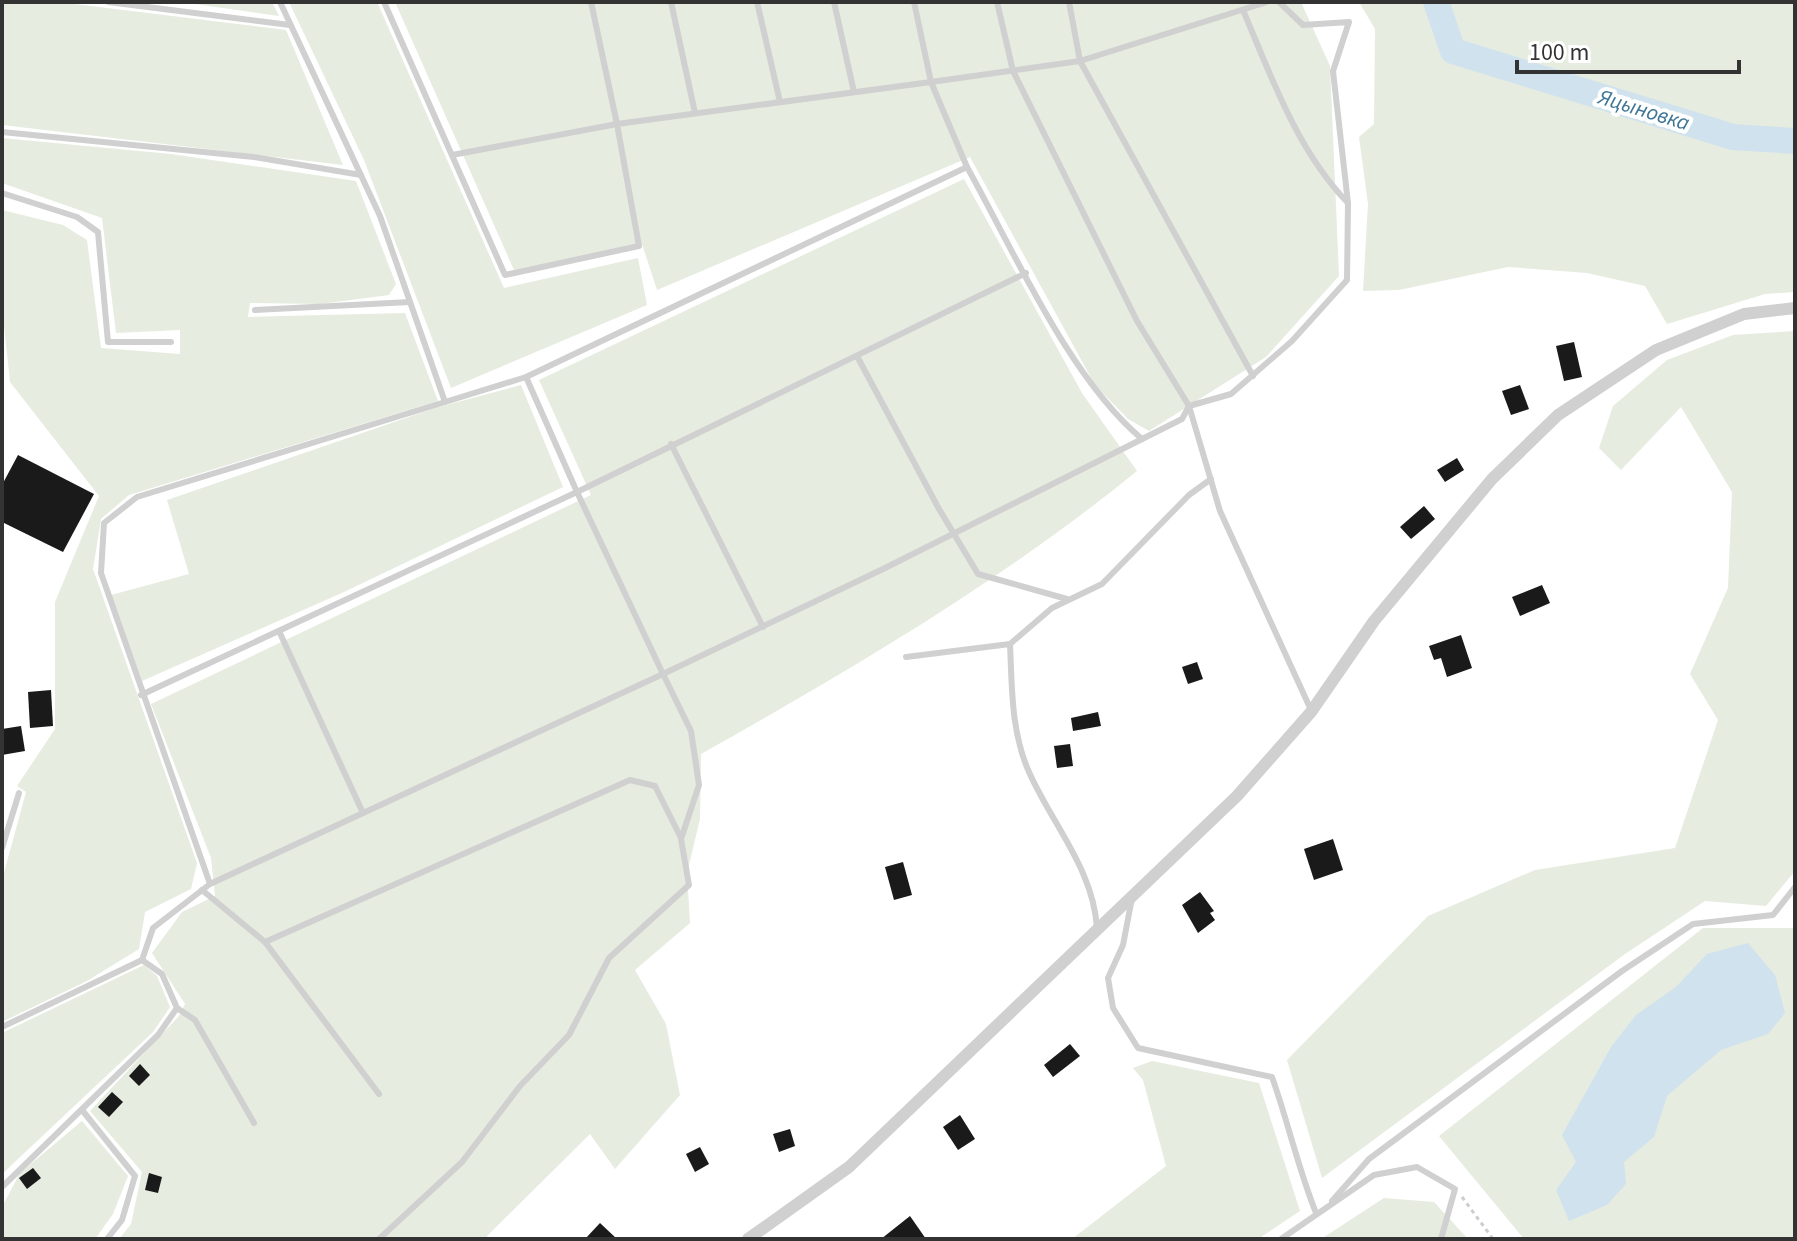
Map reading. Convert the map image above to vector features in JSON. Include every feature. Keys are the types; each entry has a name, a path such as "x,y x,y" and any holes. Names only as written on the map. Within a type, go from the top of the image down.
{"street":[{"path":"748,1239 849,1167 1237,796 1311,712 1374,621 1492,479 1558,415 1656,350 1744,314 1795,308"}],"lane":[{"path":"108,2 290,25"},
{"path":"280,2 380,216 445,402"},
{"path":"384,2 505,275 639,246 591,2"},
{"path":"671,2 695,113"},
{"path":"757,2 780,102"},
{"path":"834,2 854,92"},
{"path":"914,2 931,82 967,167 1078,365 1115,416 1142,439"},
{"path":"997,2 1013,71 1137,321 1189,406 1220,511 1311,712"},
{"path":"1069,2 1080,61 1253,376"},
{"path":"452,155 617,124 1080,61 1267,2"},
{"path":"2,1027 142,960 153,928 210,884 763,627 1182,419 1189,406 1231,394 1292,341 1347,280 1348,203 1333,71 1349,22 1303,25 1279,2"},
{"path":"1243,10 1279,96 1329,183 1348,203"},
{"path":"2,132 254,157 361,175"},
{"path":"210,884 141,695 101,573 104,523 137,497 526,377 967,167"},
{"path":"2,193 77,217 98,232 108,342 171,342"},
{"path":"141,695 577,492 671,444 858,358 1026,273"},
{"path":"255,310 410,302"},
{"path":"858,358 953,534 978,574 1069,599"},
{"path":"526,377 691,731 699,785 681,839"},
{"path":"671,444 763,627"},
{"path":"906,657 1010,644 1052,608 1102,584 1189,495 1211,479"},
{"path":"279,631 363,813"},
{"path":"1010,644 1012,713 1027,769 1082,869 1096,905 1097,929"},
{"path":"265,942 630,780 655,786 681,839 689,885 609,958 569,1035 520,1086 462,1162 379,1239"},
{"path":"2,848 19,793"},
{"path":"1332,1201 1369,1159 1622,971 1693,924 1773,915 1795,887"},
{"path":"202,890 265,942 379,1094"},
{"path":"1133,895 1123,945 1108,978 1113,1008 1138,1048 1272,1077 1289,1127 1298,1169 1316,1213"},
{"path":"142,960 162,974 177,1008 195,1020 254,1123"},
{"path":"2,1187 158,1035 177,1008"},
{"path":"82,1110 135,1176 122,1220 107,1239"},
{"path":"1281,1239 1374,1175 1417,1167 1455,1189 1441,1239"}],"path":[{"path":"1455,1189 1493,1239"}],"shaded area":[{"path":"2,2 58,2 286,30 343,165 2,125"},
{"path":"181,2 272,2 279,16"},
{"path":"289,2 377,2 504,288 638,258 647,305 451,388 364,160"},
{"path":"395,2 1301,2 1330,66 1339,276 1266,357 1149,431 1128,419 1095,385 970,157 657,290 642,244 514,270"},
{"path":"1359,2 1795,2 1795,292 1765,294 1667,324 1645,286 1587,273 1508,267 1399,290 1363,291 1368,204 1359,137 1374,124 1375,29"},
{"path":"2,138 171,154 356,181 396,284 389,295 320,304 250,303 248,317 405,313 438,401 129,495 101,519 93,569 197,863 191,889 145,912 139,949 87,981 2,1022 2,880 26,792 17,786 55,729 55,602 99,496 10,382 2,306 2,210 63,225 87,240 101,348 180,354 180,330 116,333 102,218 2,183"},
{"path":"964,179 1082,393 1137,471 1033,550 925,622 701,754 700,819 687,873 690,923 635,970 666,1024 680,1095 615,1169 590,1134 487,1236 489,1239 119,1239 131,1224 142,1172 90,1111 179,1016 185,1004 152,953 182,912 215,896 211,858 151,704 591,495 539,380"},
{"path":"1795,331 1795,871 1766,906 1705,901 1625,954 1322,1178 1287,1060 1428,916 1535,870 1675,848 1718,720 1690,674 1728,588 1732,492 1681,407 1621,470 1599,448 1613,406 1667,360 1733,335"},
{"path":"521,385 563,487 344,592 142,681 111,595 189,574 167,500 435,408"},
{"path":"1703,928 1795,928 1795,1239 1524,1239 1439,1136"},
{"path":"144,965 157,976 170,1007 153,1032 2,1174 2,1033"},
{"path":"1152,1061 1259,1083 1300,1211 1258,1239 1072,1239 1166,1166 1143,1080 1133,1068"},
{"path":"82,1121 128,1176 113,1214 95,1239 2,1239 2,1207 20,1173"},
{"path":"1384,1198 1434,1202 1468,1239 1321,1239"}],"water":[{"path":"1748,943 1775,975 1785,1013 1768,1034 1721,1050 1667,1096 1654,1137 1624,1162 1626,1184 1607,1205 1569,1221 1556,1190 1576,1162 1562,1135 1611,1047 1636,1015 1676,987 1707,954"}],"building":[{"path":"1574,342 1582,377 1564,381 1556,346"},
{"path":"1520,385 1529,409 1511,415 1502,391"},
{"path":"18,455 94,494 63,552 2,522 2,485"},
{"path":"1457,458 1464,470 1445,482 1437,470"},
{"path":"1424,506 1435,519 1411,539 1400,527"},
{"path":"1542,585 1550,603 1520,616 1512,597"},
{"path":"1461,635 1472,668 1447,677 1441,658 1434,660 1429,646"},
{"path":"1197,662 1203,679 1188,684 1182,667"},
{"path":"51,690 53,726 30,728 28,692"},
{"path":"1098,712 1101,726 1073,731 1071,718"},
{"path":"21,726 25,751 2,755 2,729"},
{"path":"1070,744 1073,766 1057,768 1054,746"},
{"path":"1333,839 1343,870 1314,880 1304,849"},
{"path":"903,862 912,895 894,900 885,867"},
{"path":"1200,892 1214,911 1210,913 1215,920 1198,933 1182,905"},
{"path":"1070,1044 1080,1056 1053,1077 1044,1065"},
{"path":"140,1064 150,1075 139,1086 129,1076"},
{"path":"112,1092 123,1102 109,1117 98,1107"},
{"path":"960,1115 975,1139 958,1150 943,1127"},
{"path":"790,1129 795,1146 779,1152 773,1134"},
{"path":"700,1147 709,1164 695,1172 686,1154"},
{"path":"33,1168 41,1178 27,1189 19,1178"},
{"path":"149,1173 162,1177 158,1193 145,1190"},
{"path":"910,1216 926,1239 881,1239"},
{"path":"600,1223 617,1239 585,1239"}],"waterway":[{"name":"Яцыновка","path":"1436,2 1453,51 1733,137 1795,141"}]}
